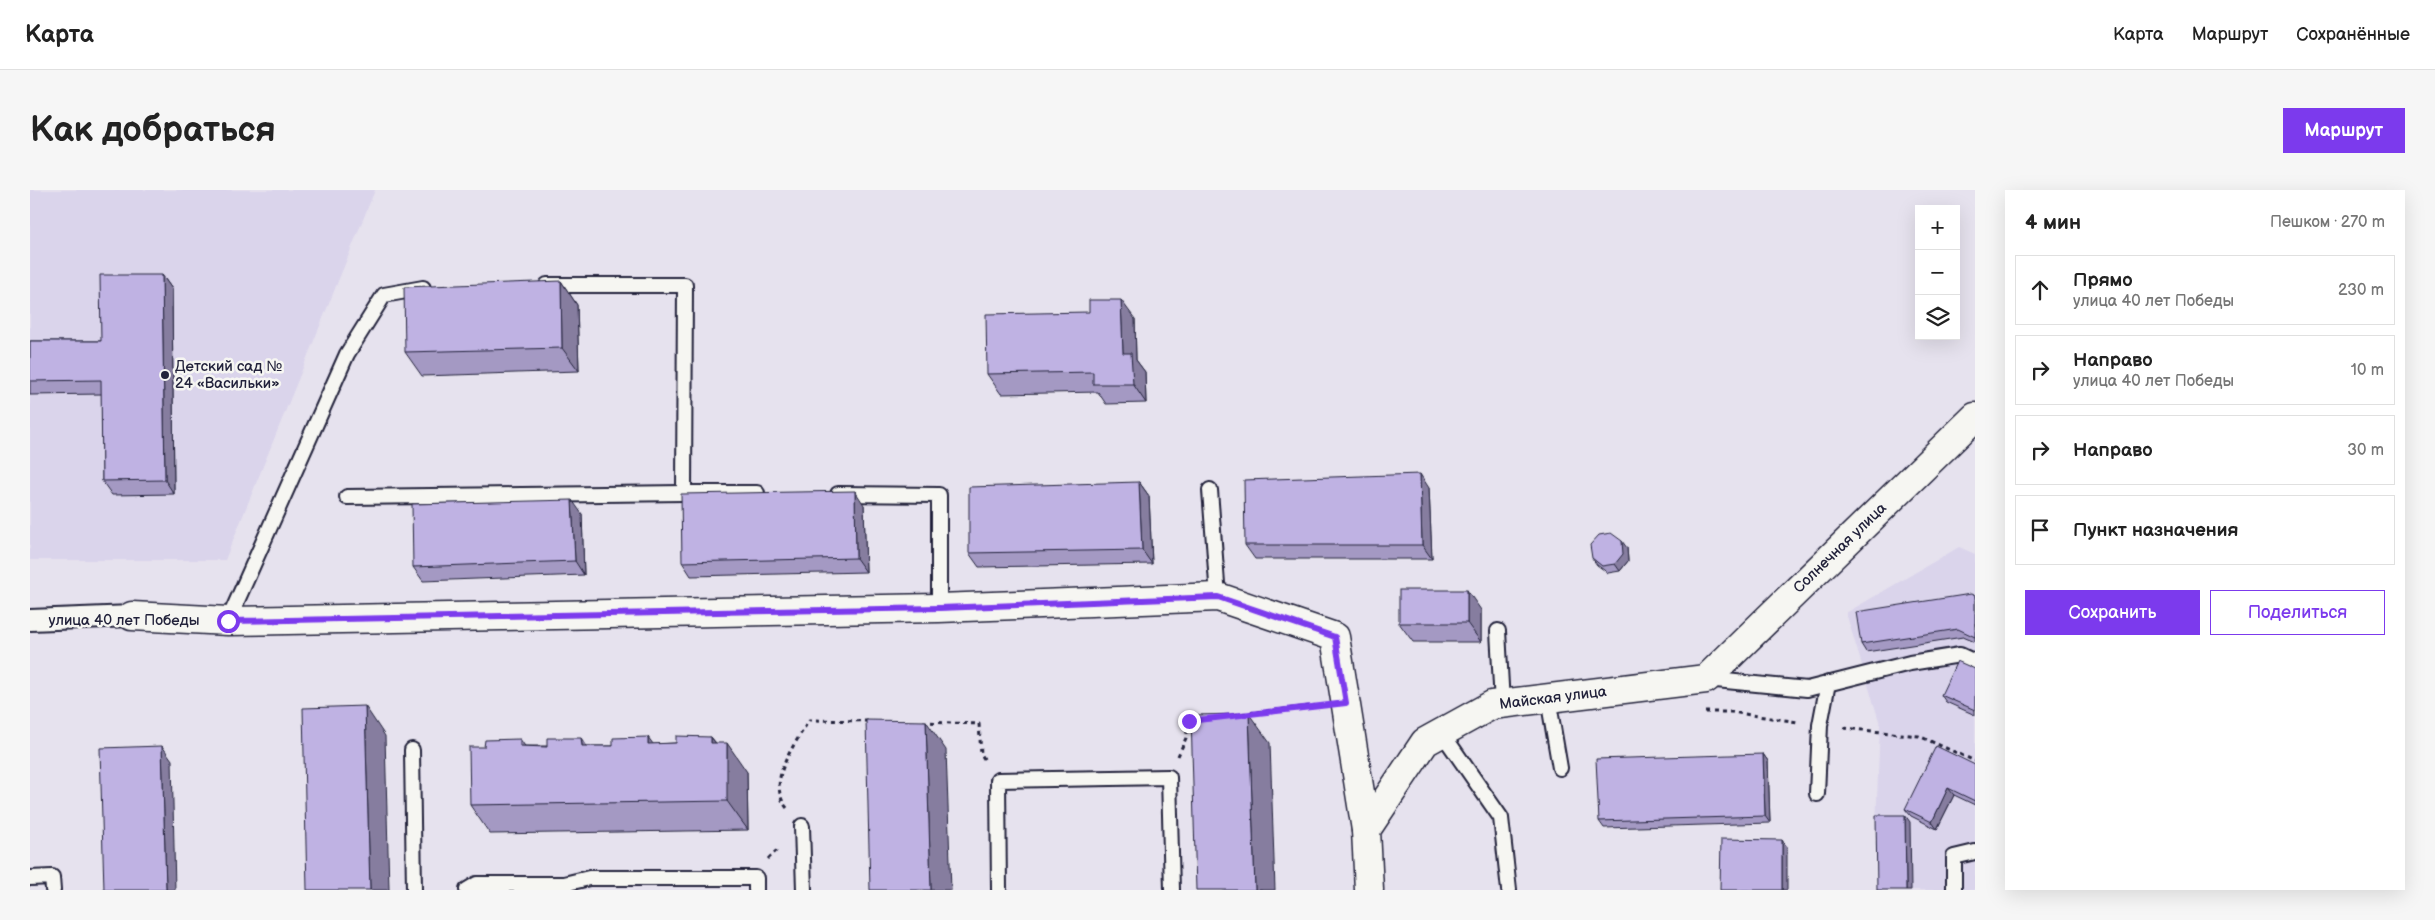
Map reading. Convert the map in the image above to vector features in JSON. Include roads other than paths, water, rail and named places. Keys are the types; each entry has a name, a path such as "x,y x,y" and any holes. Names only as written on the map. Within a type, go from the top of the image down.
{"street":[{"name":"Солнечная улица","path":"1706,679 1975,417"},
{"name":"улица 40 лет Победы","path":"30,620 132,616 228,621 940,608 1218,597 1335,637 1366,830"},
{"name":"Майская улица","path":"1366,830 1425,742 1492,705 1706,679"},
{"path":"1366,830 1369,890"}],"lane":[{"path":"530,286 685,285 684,493"},
{"path":"228,621 347,354 384,295 433,286"},
{"path":"1210,490 1218,597"},
{"path":"347,497 772,493"},
{"path":"821,494 939,495 940,608"},
{"path":"1498,631 1502,704"},
{"path":"1706,679 1807,689 1910,663 1960,655 1975,662"},
{"path":"1817,794 1820,725 1828,683"},
{"path":"1548,698 1560,768"},
{"path":"1442,733 1501,818 1509,890"},
{"path":"412,750 414,890"},
{"path":"999,890 998,780 1169,777 1172,890"},
{"path":"802,826 804,890"},
{"path":"1954,890 1954,857 1975,852"},
{"path":"30,878 52,877 53,890"},
{"path":"467,890 477,884 564,887 589,878 756,878 756,890"}],"place":[{"name":"Детский сад № 24 «Васильки»","path":"165,375"}]}
